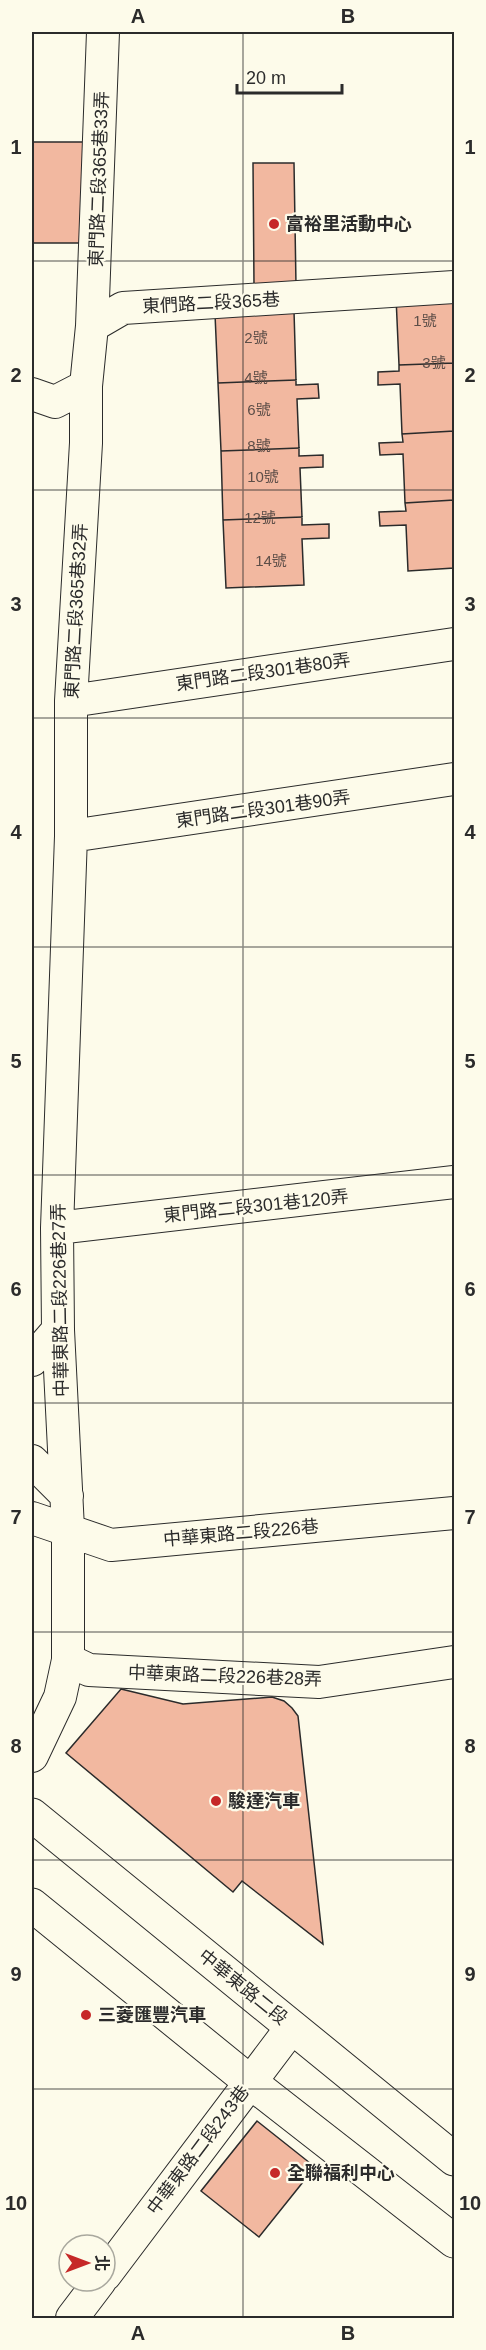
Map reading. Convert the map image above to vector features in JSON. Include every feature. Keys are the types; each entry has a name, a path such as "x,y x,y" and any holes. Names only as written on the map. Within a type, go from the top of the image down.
{"main road":[{"name":"中華東路二段","path":"32,1815 454,2159"},
{"path":"32,1905 249,2081 454,2241"}],"street":[{"name":"東門路二段365巷33弄","path":"92,326 103,32"},
{"name":"東們路二段365巷","path":"92,326 123,308 454,287"},
{"path":"32,394 55,402 86,386 92,326"},
{"name":"東門路二段365巷32弄","path":"71,837 71,701 86,443 86,386"},
{"name":"東門路二段301巷80弄","path":"71,701 454,644"},
{"name":"東門路二段301巷90弄","path":"71,837 454,779"},
{"name":"中華東路二段226巷27弄","path":"32,1756 60,1697 68,1660 68,1529 58,1330 57,1228 71,837"},
{"name":"東門路二段301巷120弄","path":"57,1228 454,1182"},
{"path":"32,1360 58,1330"},
{"path":"32,1461 66,1496"},
{"name":"中華東路二段226巷","path":"32,1518 111,1545 454,1513"},
{"name":"中華東路二段226巷28弄","path":"68,1660 89,1670 319,1682 454,1662"},
{"name":"中華東路二段243巷","path":"117,2259 292,2027"},
{"path":"72,2319 91,2293"}],"building":[{"path":"33,142 85,142 85,243 33,243"},
{"name":"富裕里活動中心","path":"253,163 294,163 296,285 254,285"},
{"path":"454,294 454,363 399,365 396,297"},
{"path":"294,311 296,380 218,383 215,314"},
{"path":"454,363 454,431 402,434 400,384 378,385 378,372 399,371 399,365"},
{"path":"296,380 296,385 318,384 319,398 297,399 299,448 221,451 218,383"},
{"path":"454,431 454,500 405,503 403,454 380,455 379,443 403,442 402,434"},
{"path":"299,448 299,456 323,455 323,467 300,468 302,517 223,520 221,451"},
{"path":"454,500 454,568 408,571 406,525 380,526 379,512 406,511 405,503"},
{"path":"302,517 302,525 329,524 329,538 302,539 304,585 226,588 223,520"},
{"name":"駿達汽車","path":"121,1689 183,1704 272,1697 284,1701 292,1708 298,1716 323,1944 242,1881 233,1892 66,1753"},
{"path":"257,2121 315,2167 259,2237 201,2191"}],"place":[{"name":"富裕里活動中心","path":"274,224"},
{"name":"駿達汽車","path":"216,1801"},
{"name":"三菱匯豐汽車","path":"86,2015"},
{"name":"全聯福利中心","path":"275,2173"}]}
